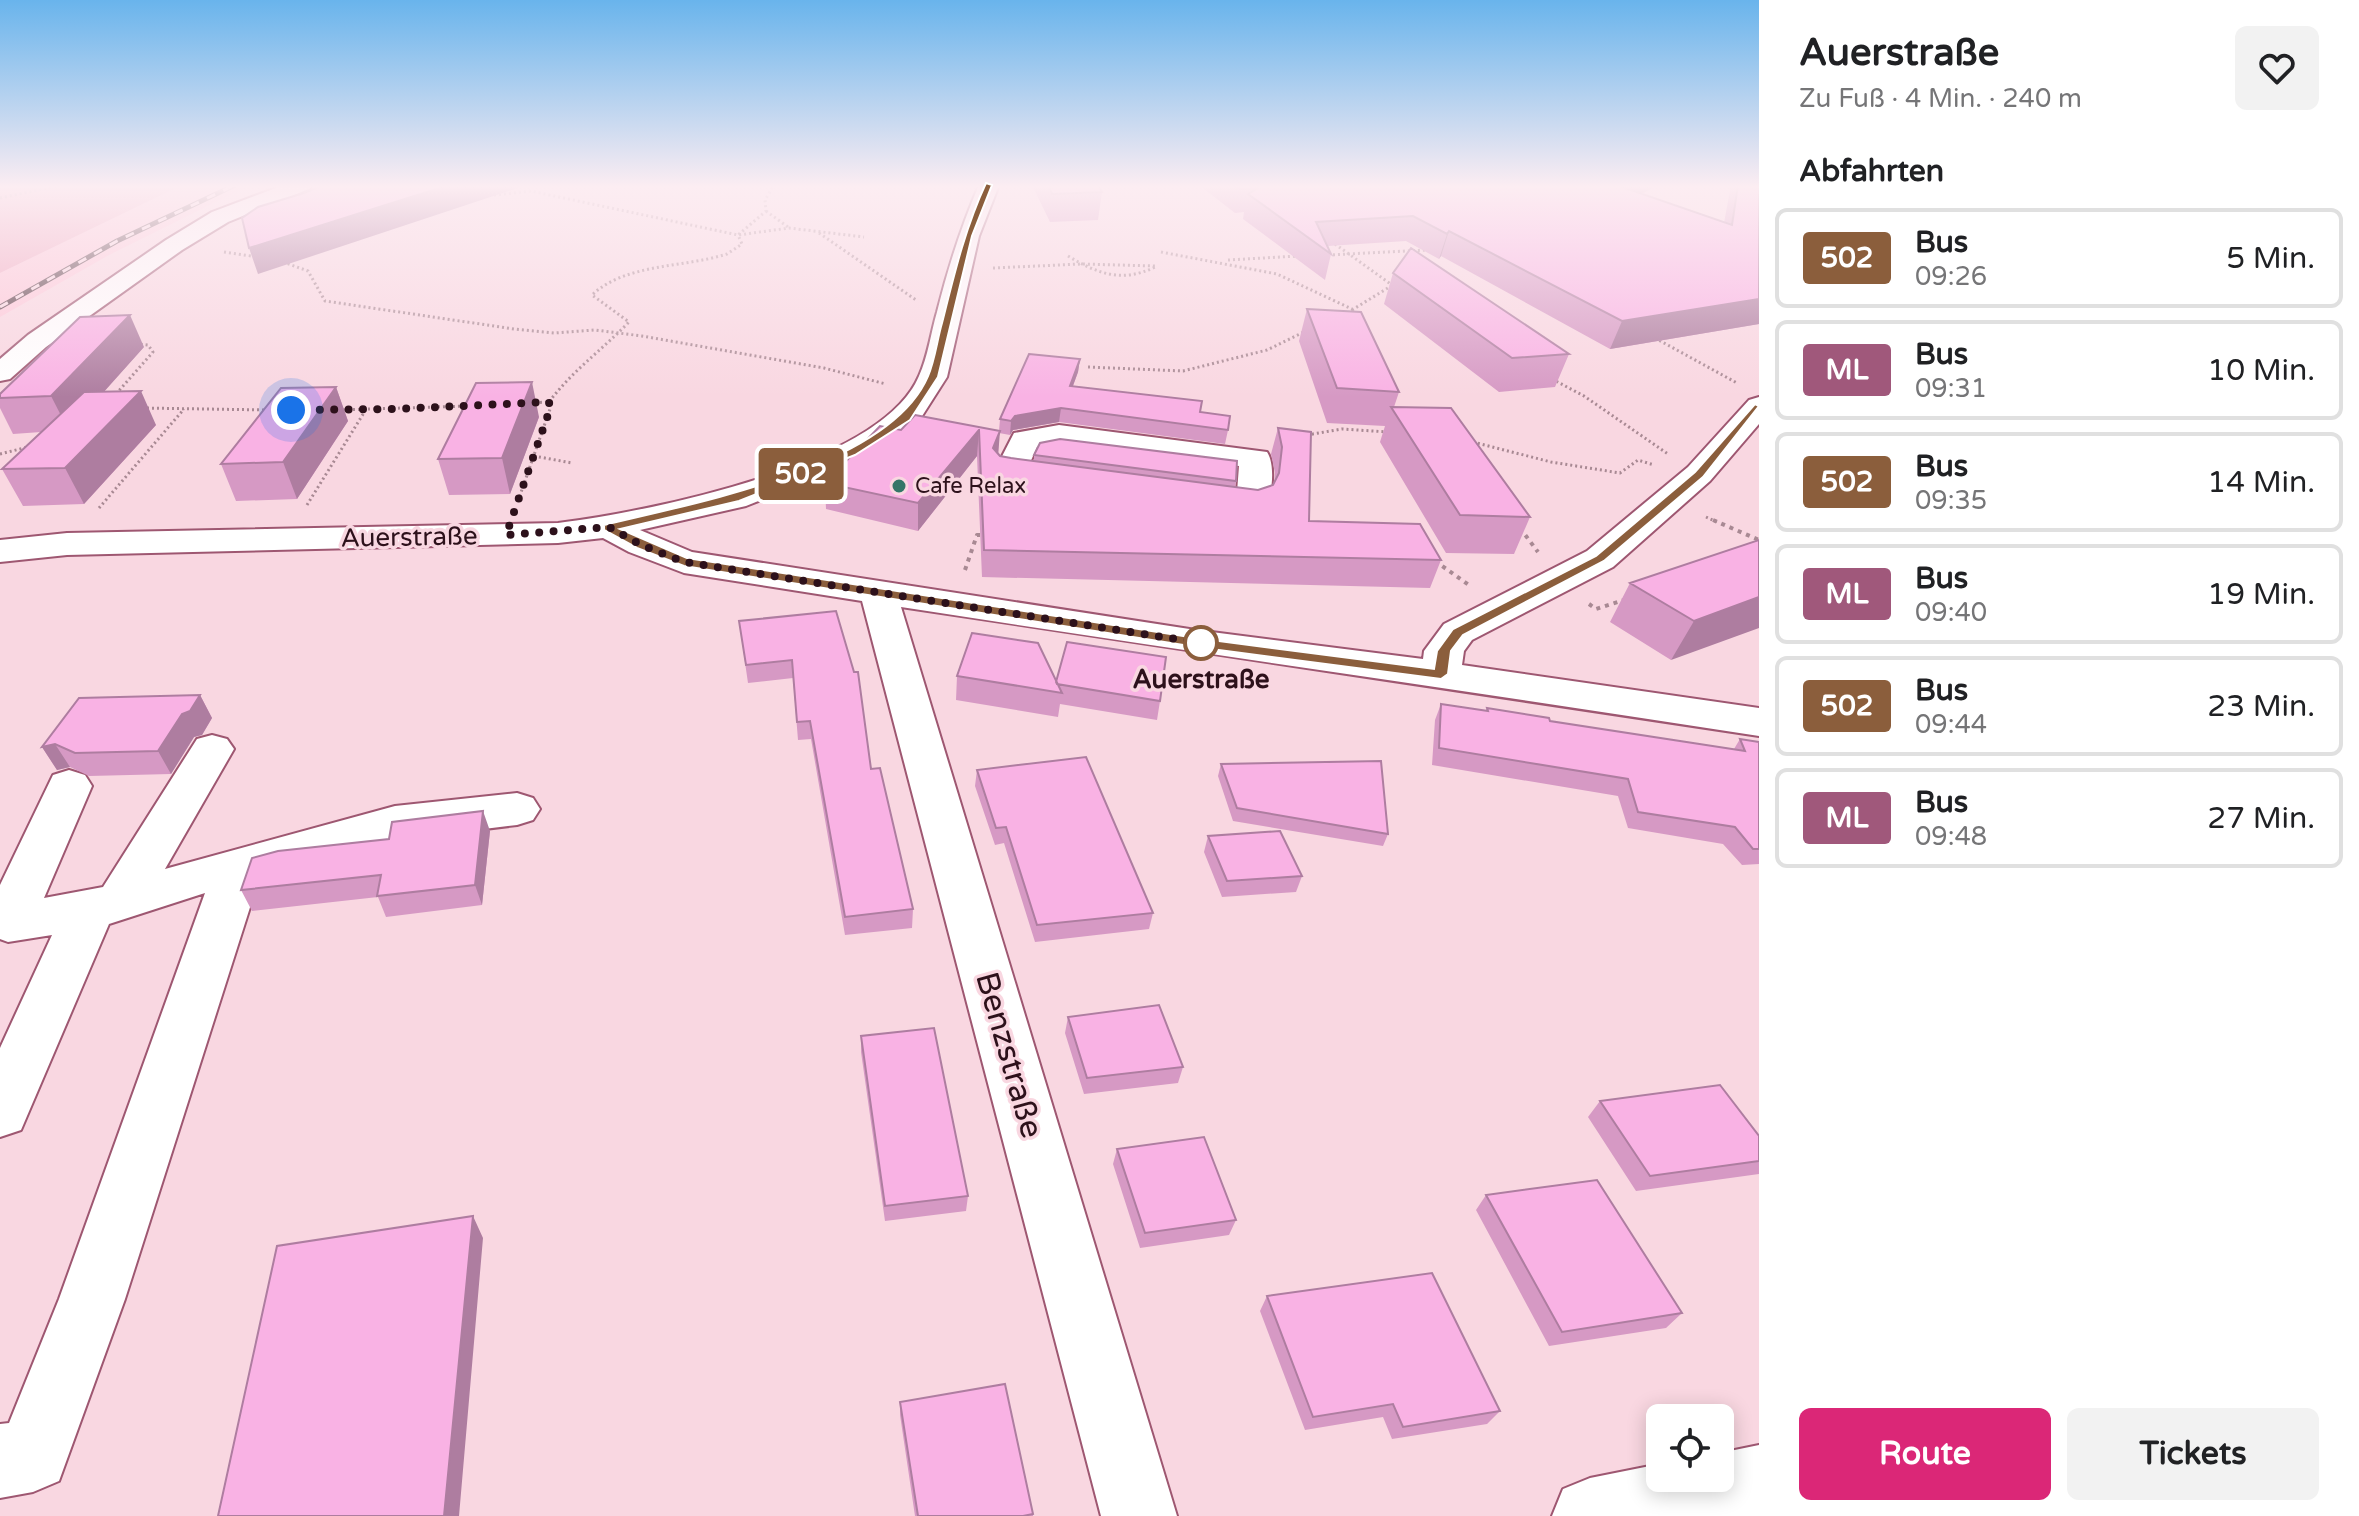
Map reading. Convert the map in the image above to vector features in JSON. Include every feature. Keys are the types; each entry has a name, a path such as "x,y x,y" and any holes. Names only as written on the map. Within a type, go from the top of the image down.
{"street":[{"path":"0,373 37,341 159,256"},
{"name":"Auerstraße","path":"0,548 287,538 506,535 609,527 734,499 851,453 906,418 933,377 963,256"},
{"path":"1441,674 1444,651 1458,632 1600,559 1668,500 1688,467 1744,446 1752,397"},
{"path":"896,424 927,430"},
{"path":"1059,434 1256,459 1252,504 1010,472 1004,446 1059,434"},
{"path":"609,527 641,545 684,562 1196,642 1441,674 1759,722"},
{"name":"Benzstraße","path":"878,593 1139,1516"},
{"path":"0,1111 104,906 212,749"},
{"path":"69,786 8,922 104,906 240,864 395,823 517,809"},
{"path":"0,1461 33,1455 92,1299 240,864"},
{"path":"1590,1516 1759,1482"}],"path":[{"path":"249,256 258,257"},
{"path":"506,535 550,409 549,402 570,374 594,358 629,322 621,313 602,306 592,295 597,288 625,276 719,256"},
{"path":"852,256 921,304 951,307"},
{"path":"960,269 1081,264 1156,266 1138,277 1106,277 1081,264 1068,256"},
{"path":"1185,256 1288,278 1352,309 1358,323"},
{"path":"1219,261 1305,256"},
{"path":"1338,316 1392,285 1350,256"},
{"path":"272,259 308,271 325,301 514,329 554,333 595,330 621,333 824,368 922,393"},
{"path":"1088,367 1183,371 1267,350 1310,329"},
{"path":"1647,334 1752,397"},
{"path":"112,399 153,352 148,345 130,343"},
{"path":"1548,377 1584,396 1688,467"},
{"path":"523,403 549,402"},
{"path":"337,410 468,406"},
{"path":"137,408 280,410"},
{"path":"67,544 184,409"},
{"path":"287,538 365,410"},
{"path":"1256,459 1280,444 1321,431 1388,432"},
{"path":"1468,441 1551,462 1620,473 1638,460 1663,469 1688,467"},
{"path":"0,454 41,444"},
{"path":"534,456 572,463"},
{"path":"1668,500 1759,540"},
{"path":"1515,521 1559,582 1596,609 1626,599"},
{"path":"952,605 977,535 993,536"},
{"path":"1433,560 1505,609"}],"shaded area":[{"path":"0,256 36,256 0,273"},
{"path":"36,256 108,256 0,317 0,273"}],"building":[{"path":"1405,256 1423,256 1569,354 1512,358 1393,273"},
{"path":"1497,256 1759,256 1759,299 1622,321"},
{"path":"1307,309 1361,312 1399,392 1337,388"},
{"path":"130,315 51,396 0,398 0,394 80,317"},
{"path":"1029,354 1080,359 1070,386 1202,401 1200,412 1230,416 1228,430 1061,408 1015,416 1011,421 1000,419"},
{"path":"532,382 502,458 438,459 476,383"},
{"path":"336,387 283,462 221,464 281,388"},
{"path":"141,391 65,468 2,469 84,392"},
{"path":"1391,407 1451,408 1530,517 1460,515"},
{"path":"915,415 1000,431 993,448 1000,456 1258,490 1273,485 1279,473 1282,447 1278,428 1311,432 1309,521 1420,524 1441,560 984,550 979,430 918,503 825,483 880,426 901,430"},
{"path":"1060,439 1237,461 1236,481 1034,455 1040,443"},
{"path":"1759,540 1759,597 1694,621 1630,583"},
{"path":"836,611 854,672 858,672 871,769 880,768 913,909 845,917 810,721 797,722 792,660 746,665 739,621"},
{"path":"972,633 1038,643 1062,693 957,676"},
{"path":"1067,642 1166,657 1160,701 1057,684"},
{"path":"200,695 190,711 182,714 158,751 75,753 55,744 42,747 79,698"},
{"path":"1441,704 1488,711 1487,708 1549,718 1550,721 1745,751 1740,739 1759,742 1759,849 1753,849 1735,827 1638,812 1628,779 1439,748"},
{"path":"1086,757 1153,913 1037,925 1006,827 996,828 977,770"},
{"path":"1381,761 1388,834 1237,808 1221,764"},
{"path":"483,811 475,885 377,896 381,875 241,890 252,858 278,851 389,839 392,822"},
{"path":"1280,831 1302,876 1227,881 1208,836"},
{"path":"1159,1005 1183,1067 1087,1078 1068,1017"},
{"path":"934,1028 968,1196 885,1206 861,1036"},
{"path":"1720,1085 1759,1136 1759,1161 1650,1176 1600,1101"},
{"path":"1204,1137 1236,1220 1145,1233 1117,1149"},
{"path":"1597,1180 1682,1313 1562,1332 1486,1195"},
{"path":"473,1216 444,1516 218,1516 277,1246"},
{"path":"1432,1273 1500,1411 1403,1427 1393,1404 1313,1417 1267,1296"},
{"path":"1005,1384 1033,1514 918,1516 900,1402"}],"railway":[{"path":"0,307 91,256"}],"bus line":[{"name":"502","path":"963,256 933,377 906,418 851,453 734,499 609,527 641,545 684,562 1196,642 1441,674 1444,651 1458,632 1600,559 1699,474 1759,406"}],"place":[{"name":"Cafe Relax","path":"899,486"},
{"name":"Auerstraße","path":"1201,643"}],"route":[{"path":"291,410 549,402 550,409 506,535 609,527 641,545 684,562 1201,643"}]}
